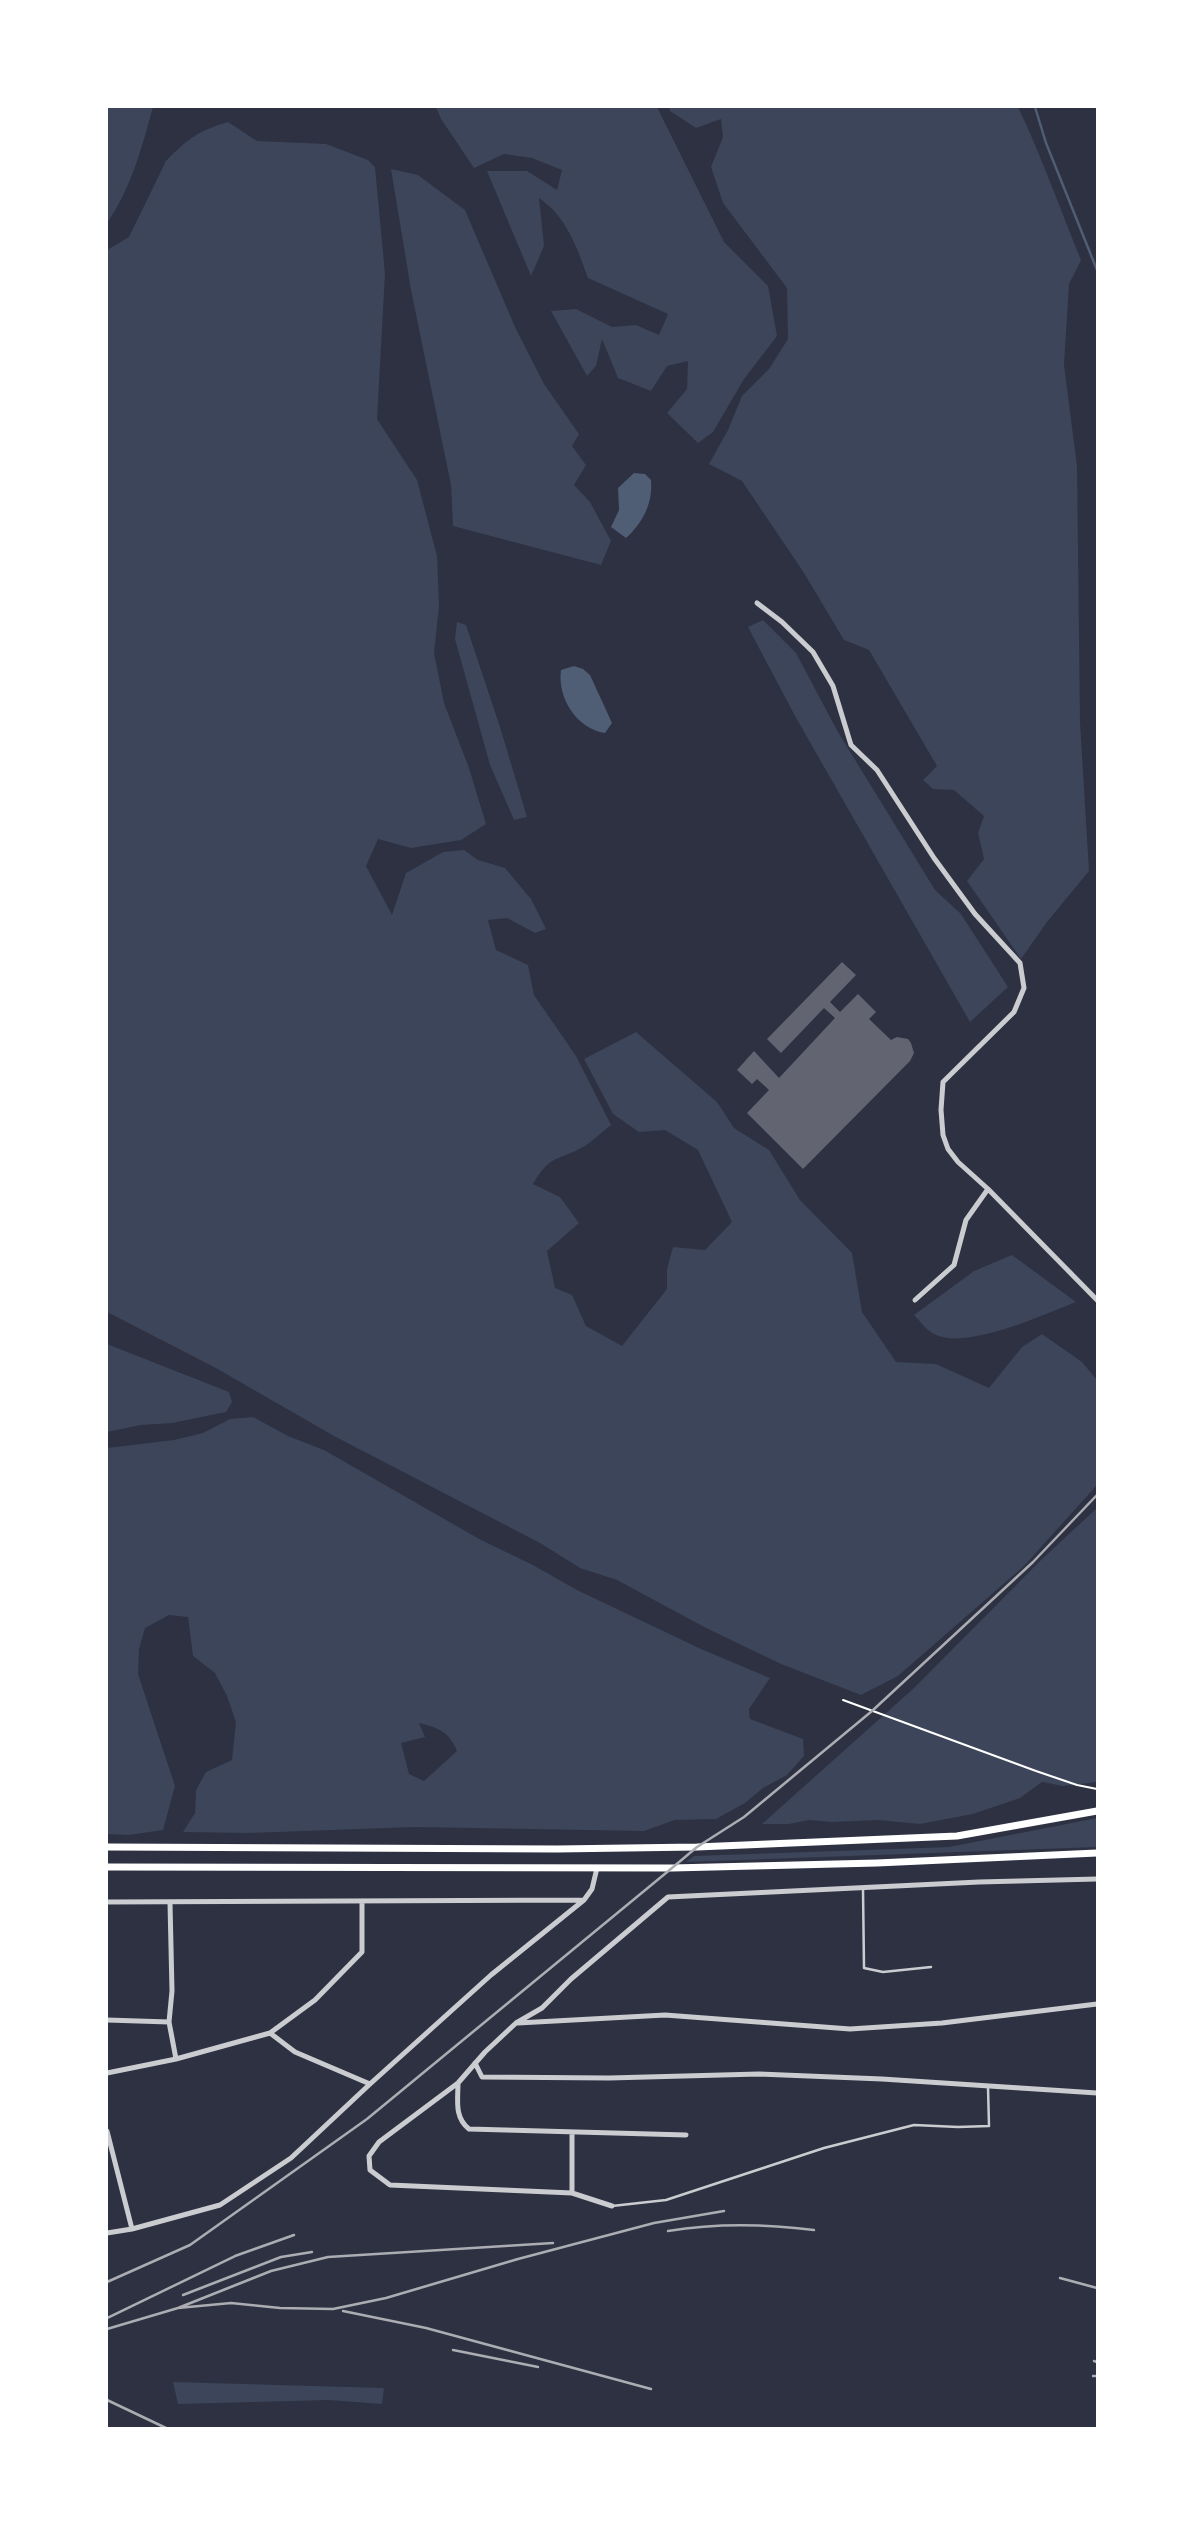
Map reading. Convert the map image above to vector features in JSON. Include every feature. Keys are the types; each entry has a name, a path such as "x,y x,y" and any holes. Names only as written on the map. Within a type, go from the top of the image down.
{"main road":[{"path":"107,1847 557,1850 697,1847 957,1836 1097,1811"},
{"path":"107,1867 597,1868 877,1863 1097,1853"}],"street":[{"path":"757,603 782,622 813,652 833,686 851,745 881,776 934,858 975,914 1020,963 1024,988 1014,1012 943,1082 943,1135 948,1149 958,1162 1097,1300"},
{"path":"915,1300 954,1265 966,1220 988,1189"},
{"path":"107,2233 132,2229 220,2205 292,2158 491,1975 584,1900 592,1889 597,1868"},
{"path":"612,2206 572,2193 390,2185 370,2170 368,2164 372,2149 458,2083 516,2023 542,2008 571,1979 668,1897 1097,1879"},
{"path":"107,1902 584,1900"},
{"path":"107,2073 176,2059 270,2033 314,2000 362,1952 362,1902"},
{"path":"170,1903 172,1992 169,2022 176,2059"},
{"path":"516,2023 665,2015 850,2029 942,2022 1097,2004"},
{"path":"107,2020 169,2022"},
{"path":"270,2033 295,2052 370,2084"},
{"path":"475,2063 482,2077 609,2078 758,2074 1097,2093"},
{"path":"458,2083 459,2117 461,2123 469,2129 686,2135"},
{"path":"107,2131 132,2229"},
{"path":"572,2132 572,2193"}],"lane":[{"path":"863,1887 864,1968 883,1972 931,1967"},
{"path":"612,2206 666,2200 824,2148 914,2125 989,2126 988,2087"}],"path":[{"path":"842,1700 1036,1771 1097,1789"}],"shaded area":[{"path":"107,107 153,107 129,182 107,223"},
{"path":"436,107 657,107 724,242 768,286 777,336 744,379 713,432 698,443 667,413 687,389 688,361 667,366 651,391 618,378 602,339 596,366 587,376 551,311 576,309 612,327 636,325 659,335 668,314 588,278 564,224 539,198 544,246 531,276 487,171 527,171 557,190 562,170 532,158 504,154 474,168 441,119"},
{"path":"669,107 1018,107 1043,164 1081,260 1069,284 1064,365 1077,466 1080,722 1089,871 1021,959 967,881 984,859 978,833 984,816 954,790 933,789 923,780 937,766 869,650 844,640 804,573 742,481 709,464 728,430 742,396 769,369 788,339 787,288 723,203 711,167 723,137 721,119 696,128 670,111"},
{"path":"228,122 257,141 326,144 368,160 375,167 385,274 377,419 417,480 437,556 439,606 434,653 444,703 469,768 486,824 461,840 411,848 378,839 366,866 392,915 406,873 443,852 464,850 478,860 505,868 531,899 546,929 535,933 507,918 488,920 496,950 528,965 534,995 576,1056 611,1125 585,1146 551,1162 533,1184 560,1197 579,1223 547,1251 555,1288 572,1295 586,1326 622,1346 667,1289 667,1269 673,1247 705,1250 732,1222 698,1150 665,1130 639,1132 613,1114 584,1059 636,1032 717,1102 734,1128 769,1150 800,1200 852,1253 862,1312 896,1362 936,1364 989,1388 1022,1347 1042,1334 1082,1362 1097,1380 1097,1485 1024,1566 898,1676 861,1695 781,1664 706,1628 617,1580 580,1568 540,1543 334,1436 214,1367 107,1312 107,250 129,237 166,161 194,136"},
{"path":"391,169 418,175 465,210 515,327 544,384 579,434 572,446 586,465 574,485 590,502 611,541 601,565 453,526 451,485 411,290"},
{"path":"634,473 645,474 651,480 650,497 642,519 626,538 611,527 619,510 618,488"},
{"path":"763,620 796,653 838,732 935,890 961,914 1008,987 970,1022 795,716 748,627"},
{"path":"457,622 466,625 527,817 514,820 490,765 455,639"},
{"path":"574,666 590,675 612,723 605,733 578,719 566,701 562,691 561,670"},
{"path":"1012,1255 1076,1302 1005,1329 965,1338 948,1338 934,1334 914,1315 974,1271"},
{"path":"107,1344 229,1392 232,1402 226,1412 107,1432"},
{"path":"253,1417 288,1436 324,1450 481,1540 577,1590 701,1649 770,1678 749,1709 750,1719 803,1739 804,1756 787,1775 716,1819 675,1820 644,1831 415,1827 249,1833 183,1832 195,1813 196,1790 206,1772 232,1760 236,1722 215,1673 193,1656 188,1617 169,1615 145,1628 139,1649 138,1674 175,1786 163,1830 129,1835 107,1834 107,1448 174,1440 203,1433 230,1419","holes":["419,1723 447,1735 457,1751 424,1781 409,1774 401,1743 425,1737"]},
{"path":"1097,1508 1097,1782 1063,1786 1042,1782 1020,1798 973,1814 920,1824 878,1820 809,1820 789,1824 762,1824 914,1688 1042,1559"},
{"path":"1097,1818 1097,1847 686,1862 694,1856 949,1847"},
{"path":"173,2382 384,2388 382,2404 329,2400 178,2404"}],"building":[{"path":"842,962 856,975 830,1002 840,1012 858,994 876,1012 869,1019 891,1040 897,1037 908,1039 914,1053 910,1061 803,1169 747,1113 769,1090 757,1079 752,1084 737,1070 754,1051 779,1078 835,1018 824,1008 781,1053 767,1039"}],"waterway":[{"path":"1035,107 1046,143 1097,270"}],"railway":[{"path":"107,2282 190,2245 367,2119 697,1847 744,1817 872,1711 1033,1562 1097,1495"},
{"path":"178,2308 231,2303 280,2308 333,2309 386,2298 654,2223 724,2211"},
{"path":"668,2231 741,2225 814,2230"},
{"path":"107,2318 235,2256 294,2235"},
{"path":"107,2329 178,2308 271,2271 328,2257 553,2243"},
{"path":"183,2295 281,2257 312,2252"},
{"path":"1060,2278 1097,2288"},
{"path":"343,2311 426,2328 651,2389"},
{"path":"453,2350 538,2367"},
{"path":"107,2400 166,2428"}]}
